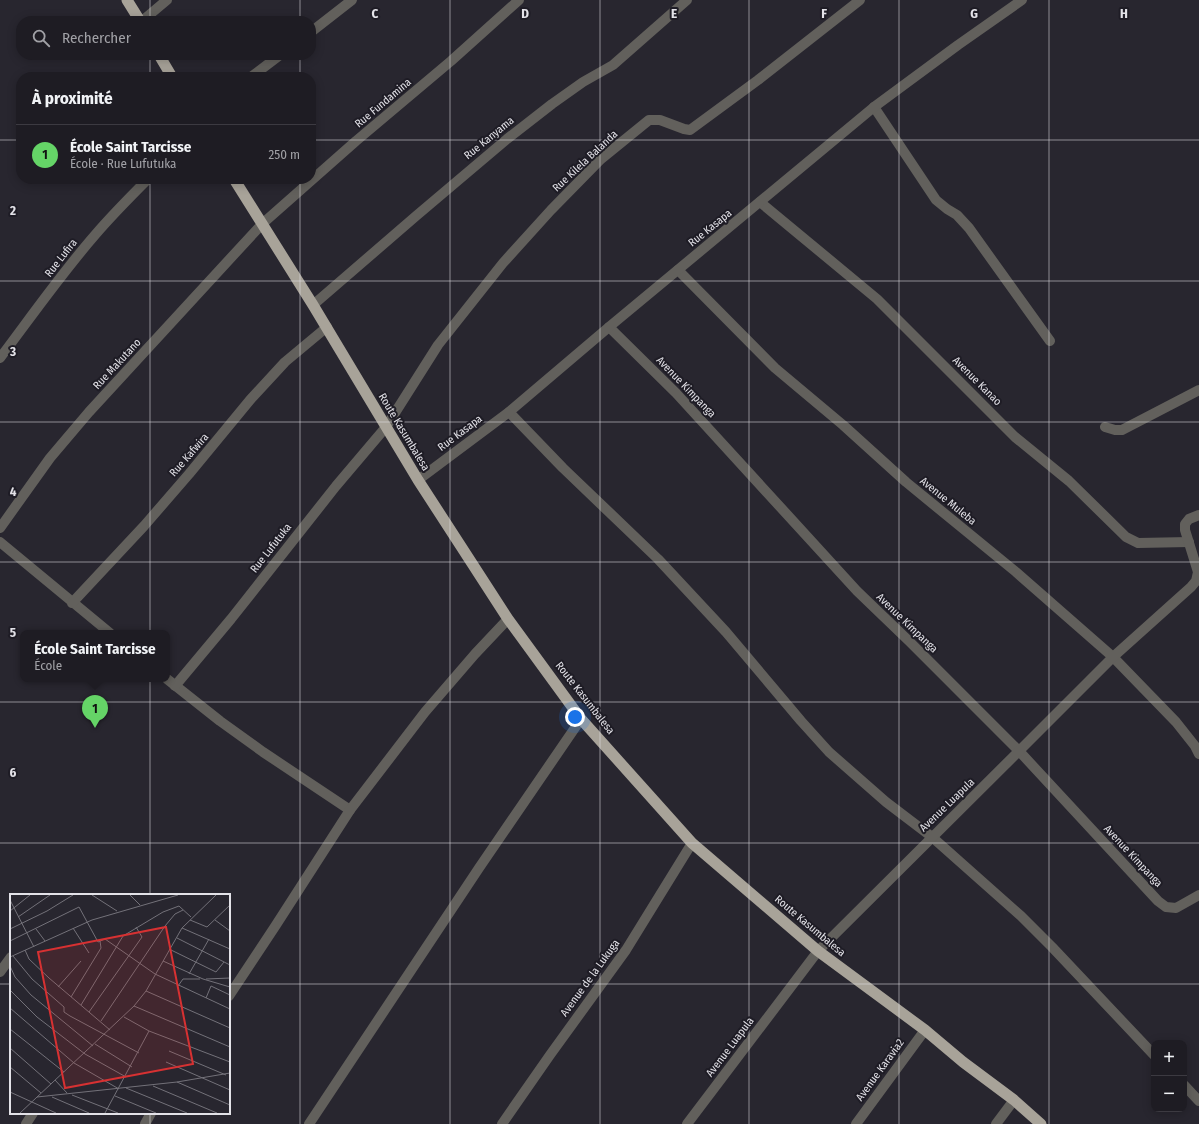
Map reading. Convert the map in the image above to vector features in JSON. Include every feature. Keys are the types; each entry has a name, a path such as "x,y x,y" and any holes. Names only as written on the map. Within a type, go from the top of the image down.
{"highway":[{"path":"126,0 137,16"},
{"path":"162,60 169,72"},
{"name":"Route Kasumbalesa","path":"237,184 314,305 418,480 508,619 582,719 692,843 818,951 925,1030 963,1062 1014,1100 1041,1124"}],"street":[{"path":"147,16 167,0"},
{"path":"316,28 352,0"},
{"name":"Rue Fundamina","path":"316,176 450,62 519,0"},
{"name":"Rue Kanyama","path":"314,305 506,139 583,82 613,65 687,0"},
{"name":"Rue Kilela Balanda","path":"386,427 438,345 503,263 551,210 601,159 649,120 660,120 690,130 758,80 860,0"},
{"name":"Rue Kasapa","path":"418,480 509,412 874,107 1022,0"},
{"path":"258,72 274,60"},
{"path":"874,107 936,200 957,215 969,228 1050,341"},
{"name":"Rue Lufira","path":"0,358 94,235 143,184"},
{"name":"Rue Fundamina","path":"262,224 307,184"},
{"name":"Avenue Kanao","path":"760,202 877,299 1015,436 1068,481 1126,537 1138,543 1189,542"},
{"name":"Rue Makutano","path":"0,528 50,458 89,412 262,224"},
{"name":"Avenue Muleba","path":"678,270 775,368 843,425 890,468 1016,572 1112,656 1176,722 1195,746 1199,754"},
{"name":"Rue Kafwira","path":"72,603 184,480 250,400 285,362 327,327"},
{"name":"Avenue Kimpanga","path":"609,327 676,393 857,591 1020,751 1158,901 1166,907 1176,908 1199,895"},
{"path":"1105,427 1115,430 1122,430 1199,390"},
{"path":"509,412 563,468 658,559 726,632 829,752 886,802 932,836 1031,926 1151,1052"},
{"name":"Rue Lufutuka","path":"175,686 231,620 336,486 386,427"},
{"name":"Avenue Luapula","path":"687,1124 818,951 932,836 1020,751 1112,656 1191,587 1196,581 1198,572 1184,530 1185,524 1189,519 1199,515"},
{"path":"0,542 106,630"},
{"path":"230,994 350,810 424,712 508,619"},
{"path":"170,682 220,721 263,752 350,810"},
{"path":"309,1124 479,868 582,719"},
{"name":"Avenue de la Lukuga","path":"502,1124 626,950 692,843"},
{"path":"0,972 10,958"},
{"name":"Avenue Karavia2","path":"856,1124 925,1030"},
{"path":"1187,1088 1199,1101"},
{"path":"996,1124 1014,1100"},
{"path":"26,1124 32,1114"},
{"path":"145,1124 151,1114"}],"place":[{"name":"École Saint Tarcisse","path":"95,728"}]}
